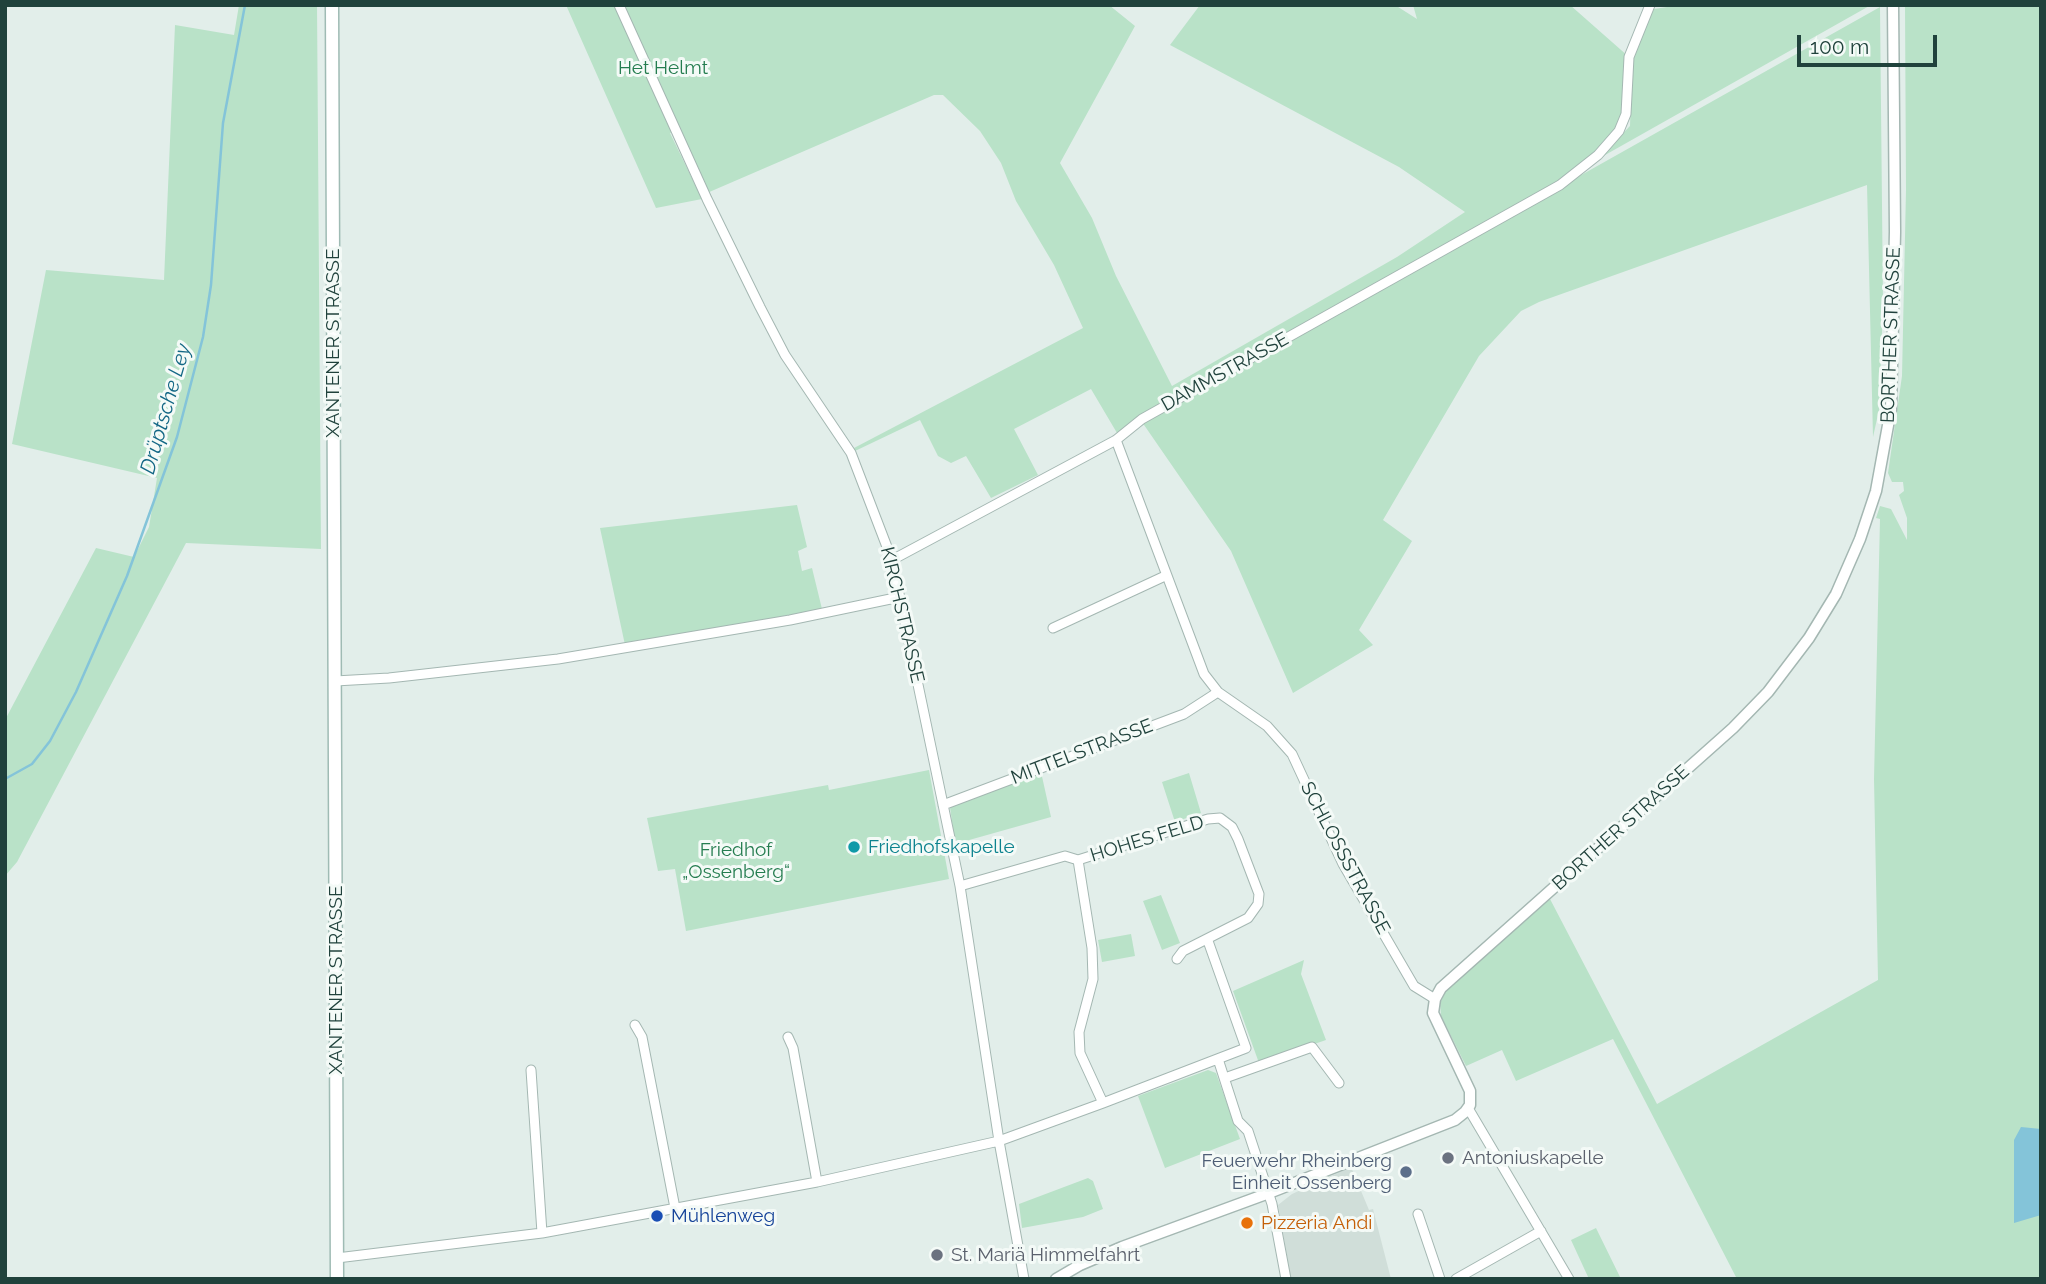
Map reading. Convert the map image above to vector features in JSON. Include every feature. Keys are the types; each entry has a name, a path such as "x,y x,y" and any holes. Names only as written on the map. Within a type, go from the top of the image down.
{"main road":[{"name":"XANTENER STRASSE","path":"332,5 337,1279"}],"street":[{"name":"KIRCHSTRASSE","path":"619,5 707,199 760,307 785,355 851,453 892,560 960,886 999,1141 1024,1279"},
{"name":"DAMMSTRASSE","path":"892,560 1116,440 1142,419 1560,184 1598,155 1619,131 1626,114 1629,57 1650,5"},
{"name":"BORTHER STRASSE","path":"1435,999 1459,971 1697,761 1768,692 1823,616 1860,539 1885,450 1894,363 1893,5"},
{"name":"SCHLOSSSTRASSE","path":"1116,440 1204,674 1218,692 1267,726 1292,754 1343,864 1414,986 1435,999"},
{"path":"1054,628 1166,576"},
{"path":"335,681 389,678 558,659 790,620 900,597"},
{"name":"MITTELSTRASSE","path":"943,805 1184,714 1218,692"},
{"name":"HOHES FELD","path":"960,886 1065,856 1078,860 1208,819 1220,818 1232,827 1238,839 1259,894 1258,904 1248,918 1208,941 1183,951 1177,959"},
{"path":"1078,860 1092,948 1093,979 1079,1032 1080,1053 1103,1103"},
{"path":"337,1258 542,1234 817,1182 999,1141 1246,1048 1208,941"},
{"path":"1435,999 1436,1020 1470,1091 1468,1108 1569,1279"},
{"path":"635,1025 642,1037 675,1208"},
{"path":"788,1037 793,1048 817,1182"},
{"path":"1225,1078 1312,1047 1339,1083"},
{"path":"1218,1059 1238,1121 1248,1131 1269,1193 1286,1279"},
{"path":"531,1070 542,1234"},
{"path":"1056,1279 1080,1265 1455,1120 1468,1108"},
{"path":"1418,1214 1440,1279"},
{"path":"1456,1279 1541,1231"},
{"path":"1067,1279 1080,1265"}],"shaded area":[{"path":"1351,1167 1369,1210 1373,1209 1391,1279 1291,1279 1278,1205 1292,1194"}],"green space":[{"path":"239,5 317,5 321,549 186,543 17,862 5,876 5,720 96,548 134,557 149,527 157,478 12,444 46,270 164,280 175,25 234,35"},
{"name":"Het Helmt","path":"566,5 1109,5 1135,26 1060,163 1092,218 1116,276 1172,386 1397,257 1465,212 1399,167 1170,45 1200,5 1395,5 1417,19 1413,5 1570,5 1629,57 1626,114 1619,131 1560,185 1117,433 1091,389 1014,429 1038,475 991,498 966,456 951,463 938,456 920,420 855,451 854,448 1083,328 1054,265 1016,201 1001,163 980,131 943,95 934,95 707,193 677,130 670,133 702,199 656,208"},
{"path":"1680,5 1871,5 1598,159 1630,126 1632,64 1637,45 1654,9"},
{"path":"1905,5 2041,5 2041,1279 1737,1279 1613,1039 1516,1081 1502,1050 1466,1066 1441,1016 1440,1003 1447,989 1550,899 1657,1104 1878,980 1874,779 1880,519 1876,518 1880,506 1891,509 1907,540 1907,518 1899,495 1904,491 1903,482 1892,482 1888,473 1902,376 1906,190"},
{"path":"1880,7 1883,305 1879,410 1873,437 1867,185 1539,302 1521,311 1479,356 1383,520 1412,541 1359,630 1373,645 1293,693 1231,551 1142,422"},
{"path":"797,505 807,547 798,551 802,571 812,568 822,609 625,645 600,528"},
{"name":"Friedhof „Ossenberg“","path":"929,770 949,879 686,931 675,869 658,871 647,818 828,785 829,790"},
{"path":"1041,772 1051,817 955,844 950,807"},
{"path":"1189,773 1201,813 1175,822 1162,782"},
{"path":"1161,895 1180,943 1162,950 1143,901"},
{"path":"1131,934 1135,956 1102,962 1098,940"},
{"path":"1304,960 1301,974 1326,1040 1259,1063 1233,991"},
{"path":"1208,1070 1216,1073 1240,1139 1165,1168 1138,1096"},
{"path":"1088,1178 1093,1181 1103,1209 1083,1217 1022,1228 1019,1204"},
{"path":"1596,1228 1621,1279 1589,1279 1571,1240"}],"water":[{"path":"2021,1127 2041,1129 2041,1215 2014,1223 2014,1140"}],"waterway":[{"name":"Drüptsche Ley","path":"5,779 32,764 50,741 76,692 127,576 177,437 203,337 211,285 223,123 245,5"}],"place":[{"name":"Friedhofskapelle","path":"854,847"},
{"name":"Antoniuskapelle","path":"1448,1158"},
{"name":"Feuerwehr Rheinberg Einheit Ossenberg","path":"1406,1172"},
{"name":"Mühlenweg","path":"657,1216"},
{"name":"Pizzeria Andi","path":"1247,1223"},
{"name":"St. Mariä Himmelfahrt","path":"937,1255"}]}
